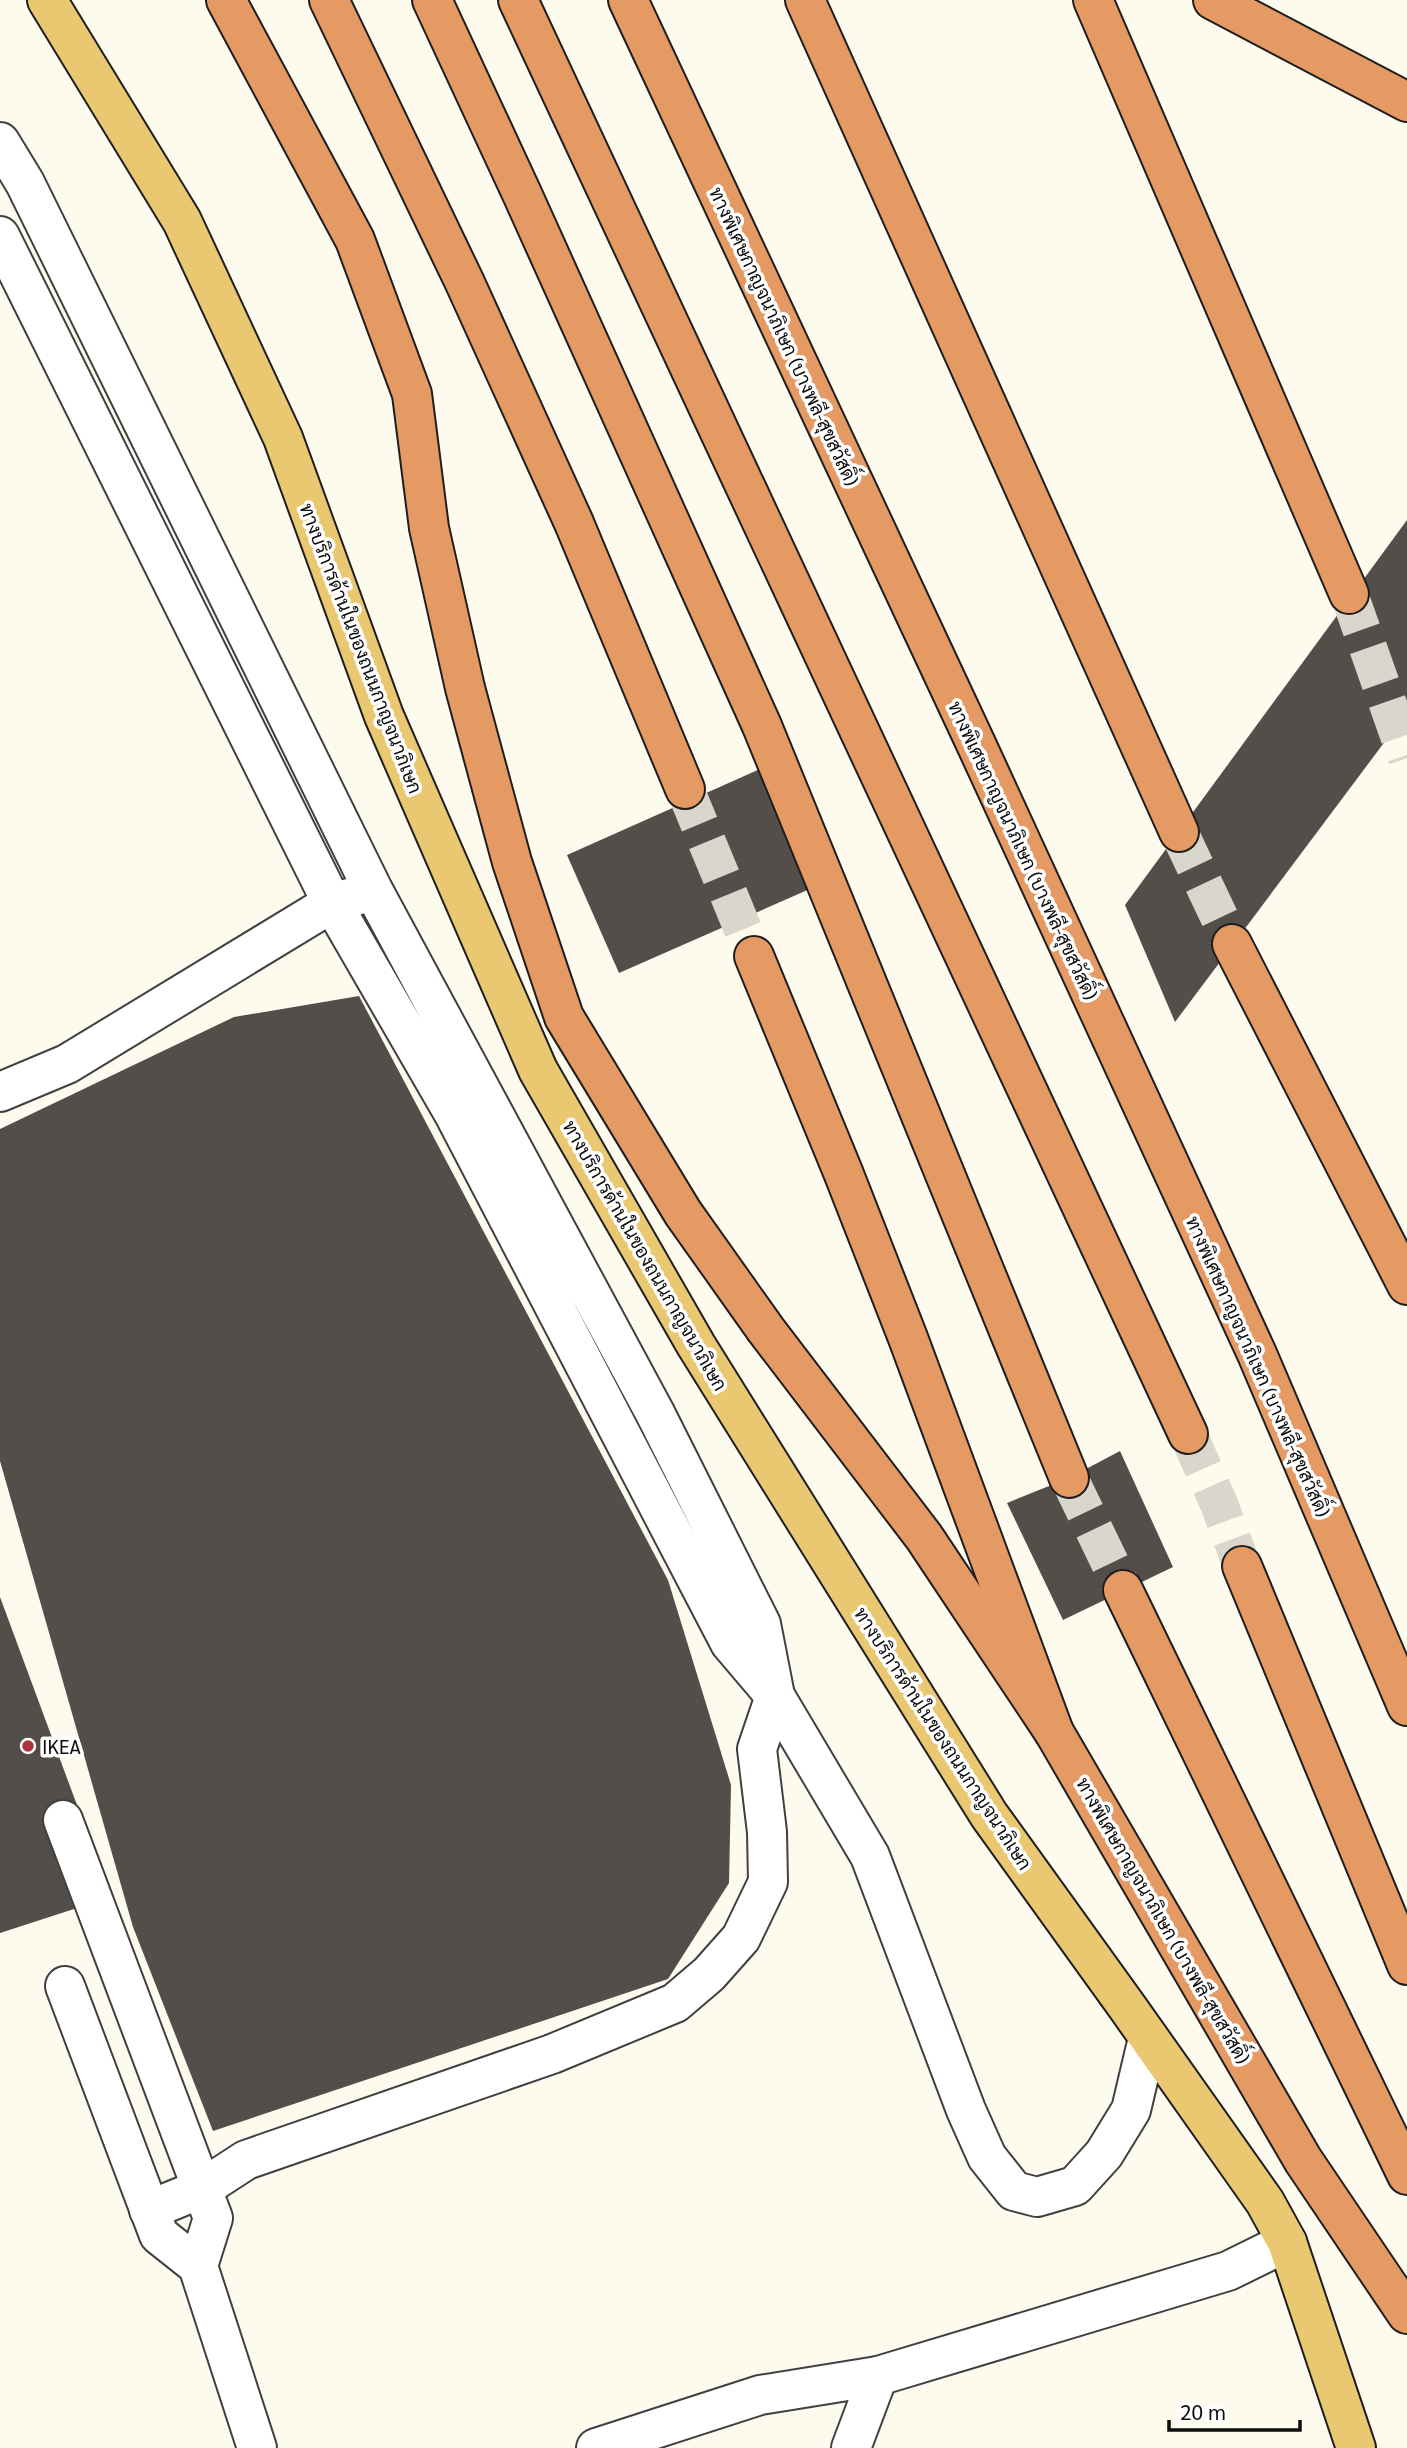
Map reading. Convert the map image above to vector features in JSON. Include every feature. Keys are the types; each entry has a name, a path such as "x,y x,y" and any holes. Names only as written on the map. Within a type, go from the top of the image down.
{"highway":[{"path":"226,0 355,240 412,394 429,528 465,688 512,862 564,1017 683,1213 766,1330 924,1537 1054,1732"},
{"path":"329,0 465,283 574,523 685,789"},
{"path":"432,0 762,726 1069,1478"},
{"path":"518,0 1188,1434"},
{"name":"ทางพิเศษกาญจนาภิเษก (บางพลี-สุขสวัสดิ์)","path":"628,0 976,744 1245,1328 1407,1706"},
{"path":"805,0 1179,832"},
{"path":"1093,0 1349,594"},
{"path":"1213,0 1407,102"},
{"path":"1232,944 1407,1285"},
{"name":"ทางพิเศษกาญจนาภิเษก (บางพลี-สุขสวัสดิ์)","path":"754,956 903,1325 1054,1732 1303,2160 1407,2314"},
{"path":"1242,1566 1407,1965"},
{"path":"1123,1590 1407,2175"}],"main road":[{"name":"ทางบริการด้านในของถนนกาญจนาภิเษก","path":"47,0 181,221 283,438 384,716 538,1070 696,1345 989,1815 1265,2202 1287,2242 1356,2448"}],"lane":[{"path":"0,142 13,191 373,890 655,1413 761,1623 775,1696 757,1749 767,1832 768,1882 741,1938 709,1974 674,2003 551,2054 246,2160 202,2188 149,2210"},
{"path":"0,236 332,903 454,1114 730,1643 775,1696 870,1856 966,2110 987,2157 1014,2191 1037,2197 1074,2186 1104,2154 1131,2110 1148,2038"},
{"path":"0,1092 67,1064 332,903 373,890"},
{"path":"63,1820 213,2218 198,2266"},
{"path":"65,1986 159,2235 198,2266 257,2448"},
{"path":"596,2448 760,2395 878,2376 1228,2271 1287,2242"},
{"path":"851,2448 878,2376"}],"building":[{"path":"1407,520 1407,712 1175,1022 1125,905"},
{"path":"760,769 812,888 619,973 567,855"},
{"path":"359,996 668,1580 731,1785 729,1883 668,1979 213,2131 133,1927 0,1461 0,1129 234,1017"},
{"path":"1120,1451 1173,1567 1063,1620 1007,1503 1069,1478"},
{"name":"IKEA","path":"0,1597 111,1897 0,1933"}],"tunnel":[{"path":"1349,594 1407,758"},
{"path":"685,789 754,956"},
{"path":"1179,832 1232,944"},
{"path":"1188,1434 1219,1504 1242,1566"},
{"path":"1069,1478 1123,1590"}],"place":[{"name":"IKEA","path":"28,1746"}]}
